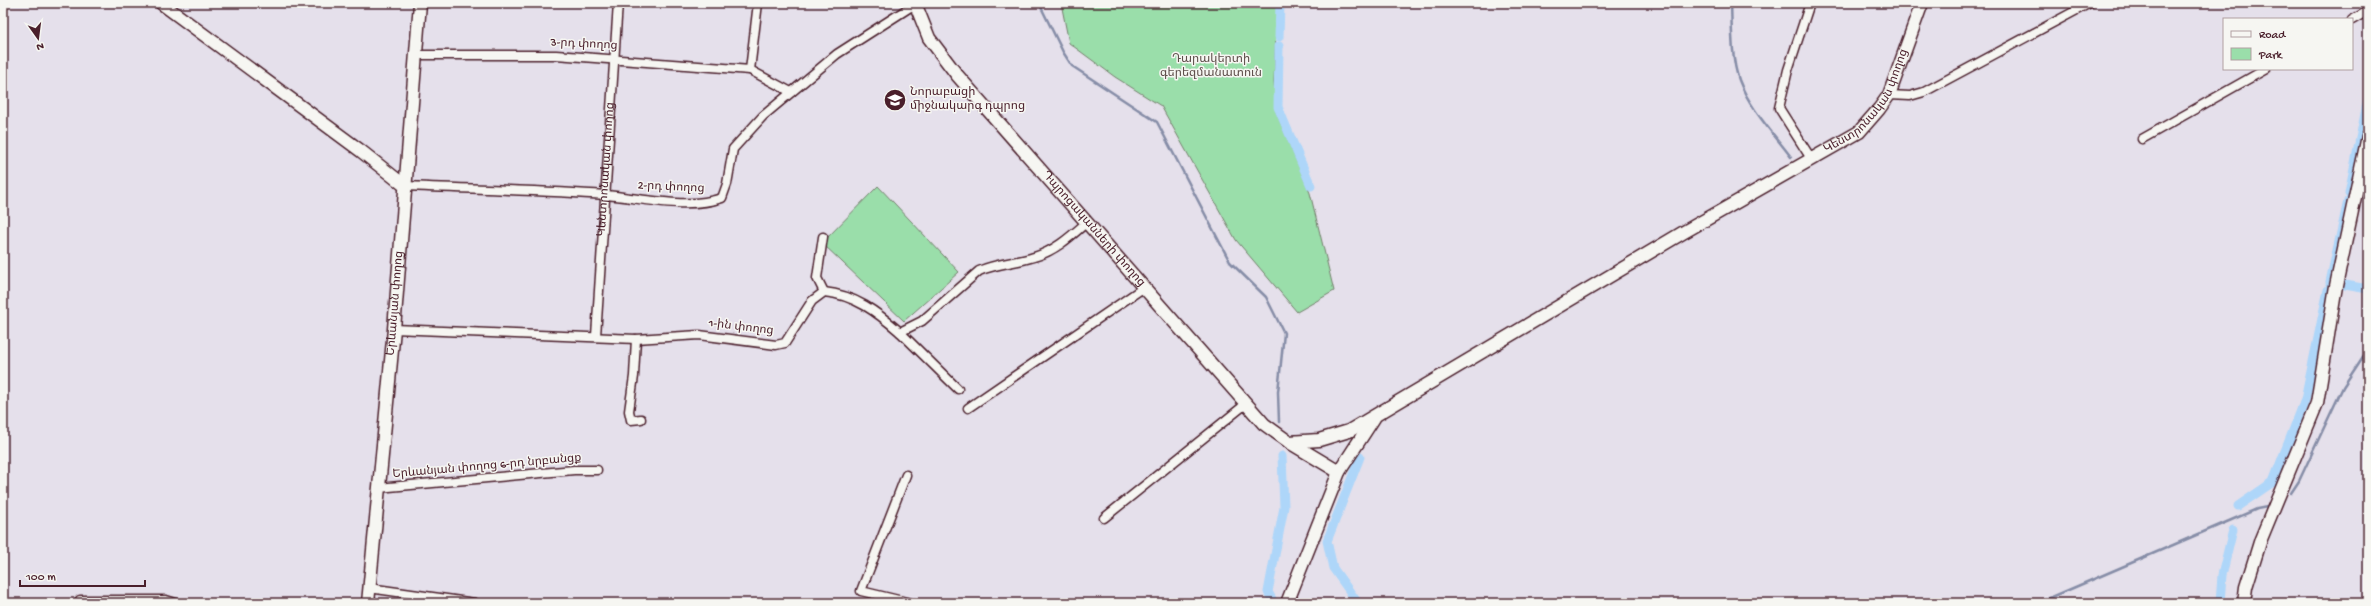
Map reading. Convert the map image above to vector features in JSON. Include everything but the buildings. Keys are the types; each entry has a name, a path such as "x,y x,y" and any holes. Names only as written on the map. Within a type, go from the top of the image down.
{"main road":[{"path":"161,3 361,151 405,186"},
{"name":"Երևանյան փողոց","path":"368,603 394,329 420,3"},
{"name":"Կենտրոնական փողոց","path":"1289,442 1319,440 1349,431 1782,175 1812,160 1859,132 1889,95 1922,3"},
{"name":"Դպրոցականների փողոց","path":"915,4 923,27 935,48 1086,223 1264,424 1289,442 1339,472"},
{"path":"2244,603 2246,587 2261,539 2317,403 2336,286 2368,136"},
{"path":"1287,603 1339,472 1377,414"}],"street":[{"name":"Կենտրոնական փողոց","path":"596,336 618,3"},
{"path":"758,3 750,70 792,92"},
{"path":"1810,3 1788,70 1779,108 1812,160"},
{"path":"1889,95 1910,96 1924,92 2090,3"},
{"name":"2-րդ փողոց","path":"405,186 605,195 675,202 710,202 722,198 727,184 732,149 763,116 837,54 915,4"},
{"path":"2353,19 2368,11"},
{"name":"3-րդ փողոց","path":"416,55 556,55 615,58 750,70"},
{"path":"2142,139 2264,70"},
{"path":"900,332 922,321 979,271 991,266 1034,257 1057,248 1086,223"},
{"path":"823,237 817,278 824,292 840,294 859,301 900,332 958,389"},
{"path":"968,408 1143,288"},
{"name":"1-ին փողոց","path":"394,329 596,336 636,339 699,335 722,337 763,344 785,343 809,305 824,292"},
{"path":"636,339 634,376 629,411 631,420 641,419"},
{"path":"1104,518 1247,404"},
{"name":"Երևանյան փողոց 6-րդ նրբանցք","path":"378,488 574,470 597,470"},
{"path":"906,475 861,591 911,603"},
{"path":"369,588 475,603"},
{"path":"80,600 166,600 176,603"}],"green space":[{"name":"Դարակերտի գերեզմանատուն","path":"1061,3 1277,3 1274,81 1276,112 1310,193 1334,291 1297,312 1236,240 1161,106 1115,77 1069,43"},
{"path":"878,186 959,272 904,321 822,243"}],"waterway":[{"path":"1039,3 1063,52 1072,66 1157,122 1230,262 1266,297 1284,333 1278,392 1279,422"},
{"path":"1279,37 1280,3"},
{"path":"1731,3 1733,52 1736,72 1739,80 1749,101 1791,157"},
{"path":"1279,46 1278,107 1311,186"},
{"path":"2349,193 2368,99"},
{"path":"2330,282 2348,201"},
{"path":"2345,285 2368,289"},
{"path":"2238,506 2273,482 2305,400 2328,290"},
{"path":"2291,493 2299,481 2343,387 2368,349"},
{"path":"1274,603 1268,592 1284,507 1282,456"},
{"path":"1358,603 1333,568 1327,541 1360,457"},
{"path":"2038,603 2257,509 2267,507"},
{"path":"2220,603 2222,575 2233,530"}],"place":[{"name":"Նորաբացի միջնակարգ դպրոց","path":"895,100"}]}
